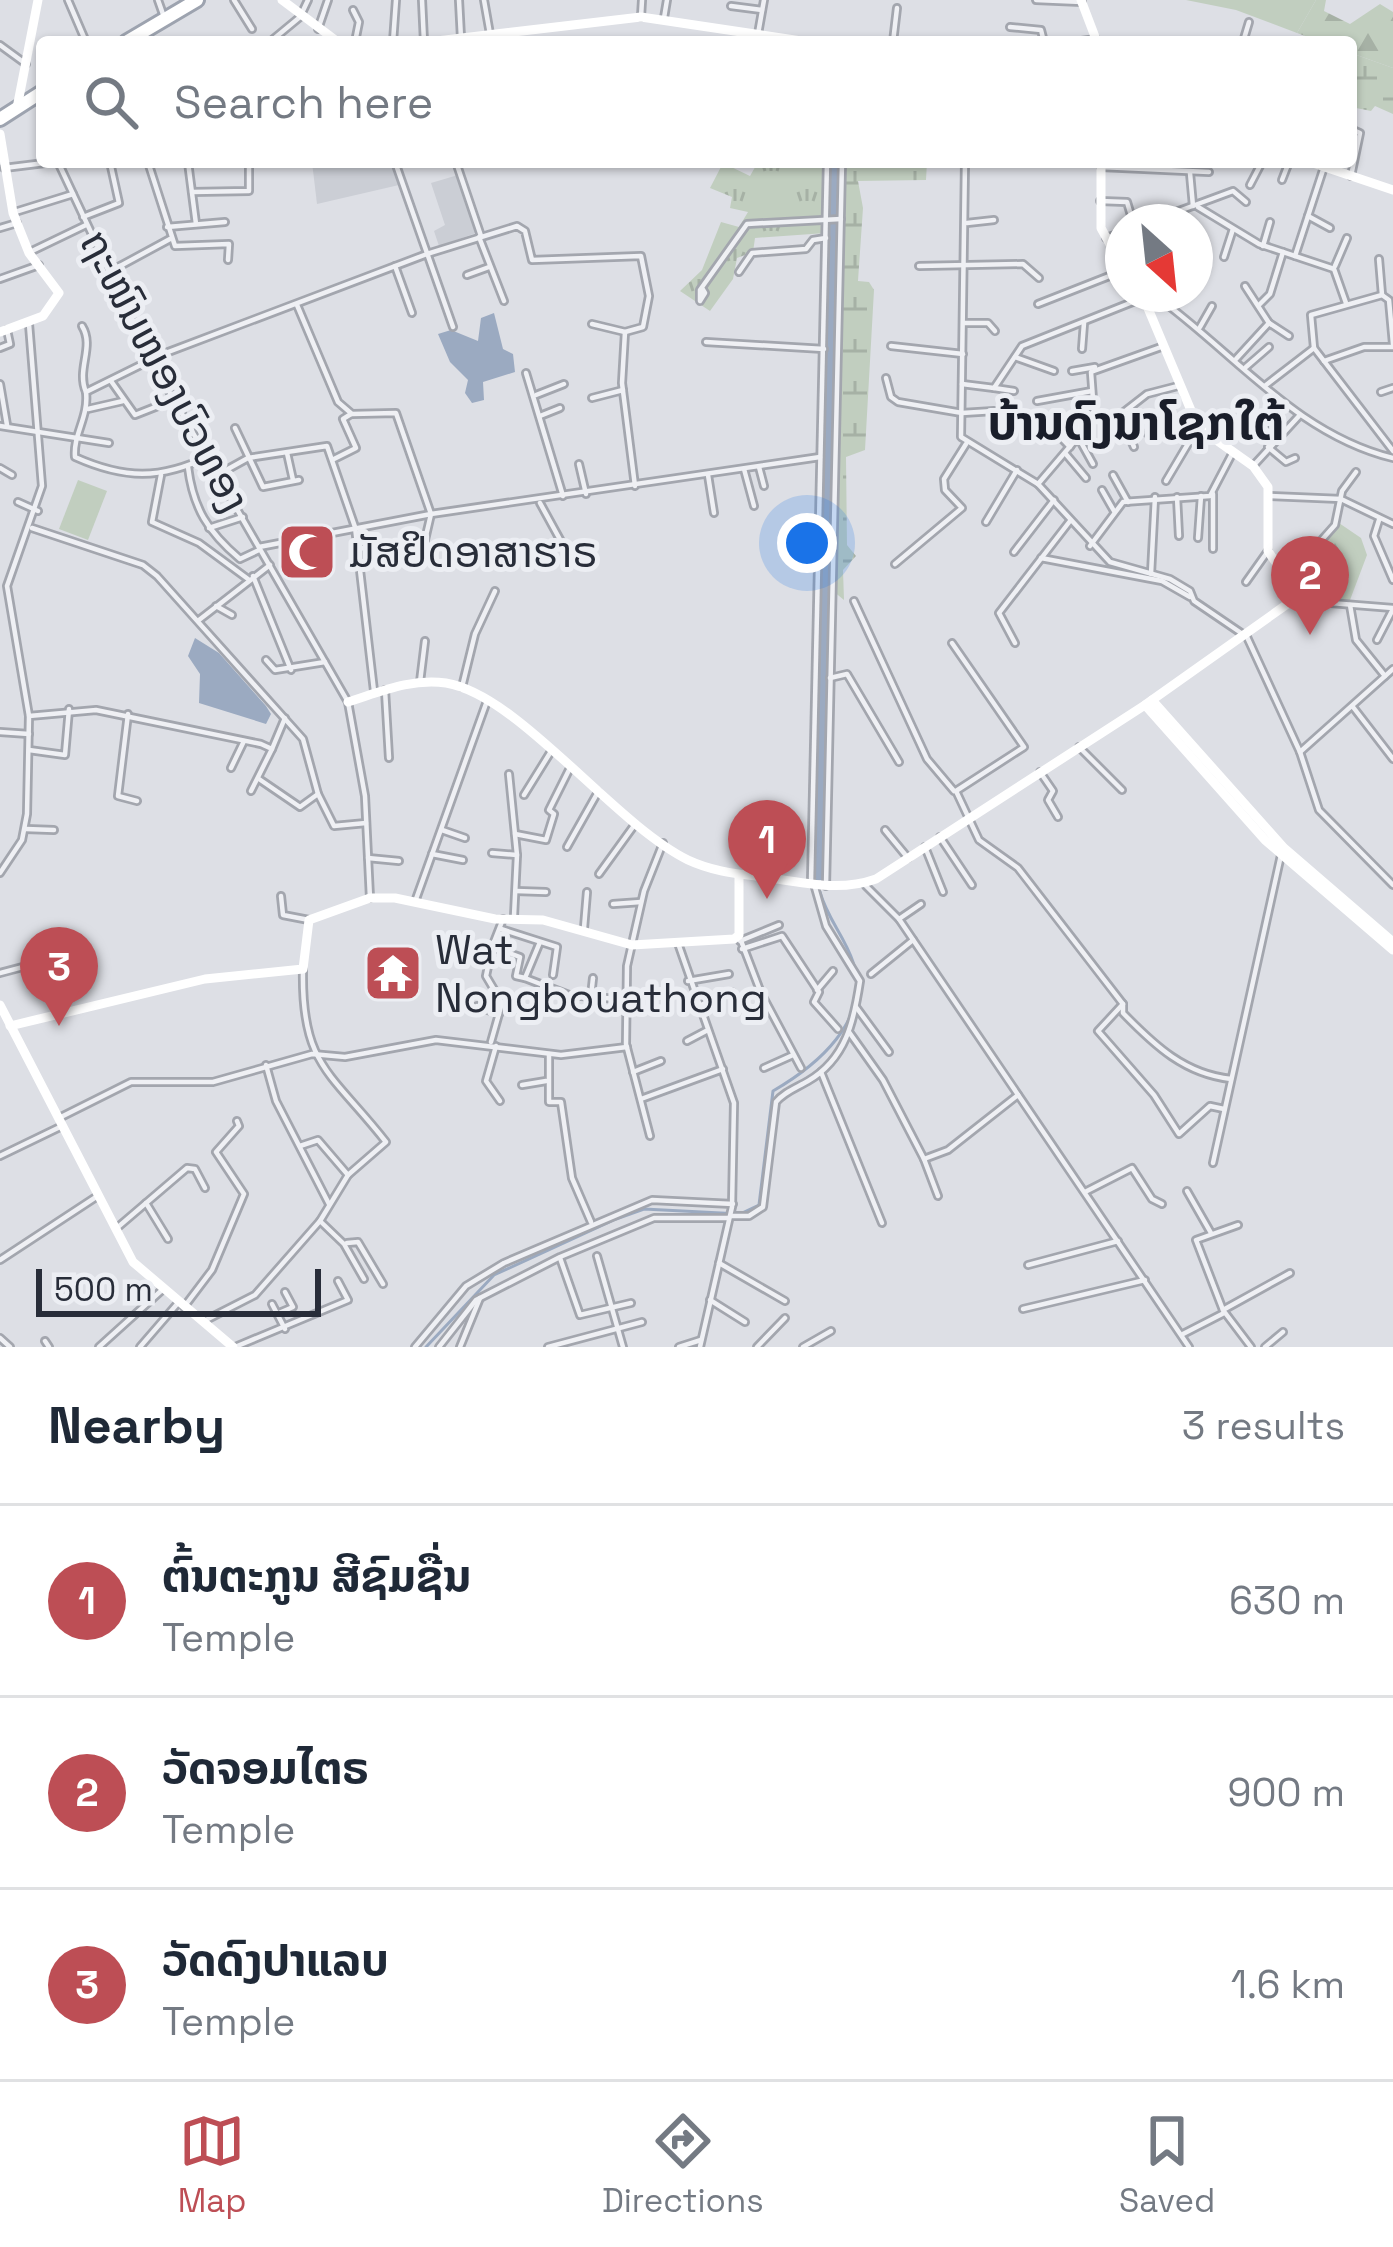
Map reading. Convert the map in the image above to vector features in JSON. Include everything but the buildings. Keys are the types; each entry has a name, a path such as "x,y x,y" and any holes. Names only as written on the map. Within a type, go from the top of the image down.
{"main road":[{"path":"138,36 197,0"},
{"path":"6,113 36,96"}],"street":[{"path":"6,113 26,64 38,0"},
{"path":"68,0 83,36"},
{"path":"158,0 165,19"},
{"path":"234,0 252,29"},
{"path":"282,0 329,36"},
{"path":"277,36 300,17 308,0"},
{"path":"318,28 328,0"},
{"path":"393,36 396,0"},
{"path":"422,0 425,36"},
{"path":"459,0 460,36"},
{"path":"484,0 487,36"},
{"path":"641,17 642,0"},
{"path":"664,19 668,0"},
{"path":"758,34 764,0"},
{"path":"1036,0 1081,1 1094,36"},
{"path":"731,6 762,10"},
{"path":"894,36 897,8"},
{"path":"353,10 359,22 356,36"},
{"path":"493,36 641,17 770,36"},
{"path":"1245,36 1249,22"},
{"path":"551,26 554,36"},
{"path":"711,36 712,27"},
{"path":"1010,27 1041,30 1042,36"},
{"path":"0,45 26,64"},
{"path":"0,134 3,186 29,253 57,287 58,298 29,324 3,332 10,344 0,348"},
{"path":"4,168 36,164"},
{"name":"ຖະໜົນໜອງບົວທອງ","path":"59,168 173,400 348,702"},
{"path":"29,253 119,202 111,168"},
{"path":"150,168 176,246 229,244 228,260"},
{"path":"189,168 196,224"},
{"path":"192,192 248,191 249,168"},
{"path":"397,168 453,327"},
{"path":"458,168 504,302"},
{"path":"415,1347 480,1274 652,1200 752,1215 766,1200 776,1102 821,1072 849,1032 856,1007 855,975 823,920 817,884 820,457 826,238 834,219 828,168"},
{"path":"817,884 830,678 834,219 841,168"},
{"path":"965,168 961,437 1038,484 1090,546 1115,565 1190,591 1192,599"},
{"path":"1101,168 1104,239"},
{"path":"1139,168 1209,172"},
{"path":"1250,184 1259,168"},
{"path":"1282,180 1287,168"},
{"path":"1295,256 1324,168"},
{"path":"1327,168 1393,190"},
{"path":"1352,176 1353,168"},
{"path":"1190,172 1196,204"},
{"path":"1201,204 1233,191 1246,202"},
{"path":"0,228 73,194"},
{"path":"1100,201 1128,204"},
{"path":"1308,216 1330,228"},
{"path":"1213,217 1263,246 1334,268"},
{"path":"702,288 747,224 834,219"},
{"path":"967,223 994,220"},
{"path":"167,227 225,222"},
{"path":"1263,246 1270,222"},
{"path":"86,392 152,360 395,266 520,227 535,261 641,256 649,289 643,328 625,332 592,325"},
{"path":"1224,257 1233,229"},
{"path":"109,272 170,238"},
{"path":"739,272 752,253 806,249 813,240 826,238"},
{"path":"1346,303 1334,268 1347,238"},
{"path":"1259,305 1270,294 1282,252"},
{"path":"1324,361 1364,346 1393,345 1379,260"},
{"path":"919,266 1023,264 1039,278"},
{"path":"0,279 39,265"},
{"path":"395,266 412,313"},
{"path":"467,274 489,267"},
{"path":"1038,304 1105,276"},
{"path":"1245,286 1269,323 1288,336"},
{"path":"1387,296 1311,314 1314,348 1393,455"},
{"path":"297,305 338,402 352,414"},
{"path":"994,388 1029,342 1108,312"},
{"path":"1153,312 1198,428 1253,466 1270,496 1268,550 1246,582"},
{"path":"1172,312 1236,359 1299,416 1350,446 1393,455"},
{"path":"1198,329 1209,312"},
{"path":"964,323 988,323 994,331"},
{"path":"1082,350 1084,323"},
{"path":"1236,359 1269,323"},
{"path":"0,873 26,829 29,716 7,586 38,511 42,478 29,324"},
{"path":"82,326 88,338 81,374 88,409 76,435 75,457 111,473 161,475 209,457"},
{"path":"625,332 623,391 635,486"},
{"path":"706,342 824,349"},
{"path":"891,346 963,354"},
{"path":"1072,370 1095,368 1166,346"},
{"path":"1245,368 1269,347"},
{"path":"1266,385 1314,348"},
{"path":"1015,357 1054,371"},
{"path":"1091,417 1095,368"},
{"path":"526,373 563,496"},
{"path":"886,378 893,400 962,412 994,411"},
{"path":"111,381 138,416 173,400"},
{"path":"0,384 4,426 109,443"},
{"path":"533,395 564,384"},
{"path":"962,384 1014,391"},
{"path":"1038,484 1078,437 1080,422 1120,415 1147,394 1180,386"},
{"path":"1381,392 1393,388"},
{"path":"592,398 623,391"},
{"path":"1037,401 1092,391"},
{"path":"88,409 124,400"},
{"path":"540,416 560,408"},
{"path":"334,459 356,448 343,419 352,414 394,412 431,514 422,553"},
{"path":"1148,433 1192,414"},
{"path":"1120,415 1133,444 1123,447"},
{"path":"1253,466 1299,416"},
{"path":"1024,427 1046,422 1086,478"},
{"path":"1254,422 1278,437"},
{"path":"235,428 263,487 296,480 286,453"},
{"path":"1166,481 1198,428"},
{"path":"1078,437 1093,464"},
{"path":"895,564 962,508 945,490 944,478 966,444"},
{"path":"220,474 248,458 301,454 326,445 355,527 364,637 380,692 389,758"},
{"path":"1268,447 1286,462 1295,458"},
{"path":"1214,549 1213,494 1232,454"},
{"path":"188,466 196,510 241,560 260,548 355,527 820,457"},
{"path":"579,464 586,494"},
{"path":"759,466 764,486"},
{"path":"0,468 12,475"},
{"path":"744,469 754,506"},
{"path":"986,522 1017,469"},
{"path":"1287,579 1335,524 1356,472"},
{"path":"161,475 152,522 191,538 250,578 291,670"},
{"path":"708,475 714,513"},
{"path":"1113,475 1128,502"},
{"path":"1102,490 1114,511"},
{"path":"1090,546 1114,511 1128,502 1213,494"},
{"path":"1198,538 1201,496"},
{"path":"1270,496 1341,500 1393,524"},
{"path":"1151,574 1155,497"},
{"path":"1177,497 1179,536"},
{"path":"539,500 563,545"},
{"path":"1013,552 1054,500"},
{"path":"18,502 38,511"},
{"path":"209,528 243,517"},
{"path":"1379,520 1373,536 1393,580"},
{"path":"1015,643 998,617 1070,521"},
{"path":"30,527 143,565 303,739 318,794 334,826 366,823"},
{"path":"358,549 388,544"},
{"path":"1268,550 1287,579 1293,600"},
{"path":"1041,558 1162,580 1247,637 1300,752 1319,810 1393,886"},
{"path":"198,621 270,565"},
{"path":"462,687 475,634 495,591"},
{"path":"370,898 366,823 348,702 380,692 420,682 462,687 488,698 569,770 694,863 739,877 861,884 1148,703 1293,600 1393,608 1378,640"},
{"path":"854,601 927,759 956,791 982,844 1018,868 1123,1004 1123,1013 1166,1056 1187,1061 1204,1077 1231,1079"},
{"path":"217,605 232,615"},
{"path":"1350,605 1356,640 1385,676"},
{"path":"420,682 425,641"},
{"path":"952,643 1024,747 956,791"},
{"path":"266,660 274,670 325,662"},
{"path":"1300,752 1393,669"},
{"path":"830,678 847,674 899,762"},
{"path":"416,899 488,698"},
{"path":"1148,703 1281,855 1393,946"},
{"path":"1148,703 1284,848 1393,946"},
{"path":"1353,707 1393,760"},
{"path":"29,716 69,709 128,714 272,748"},
{"path":"28,750 65,755 69,709"},
{"path":"128,714 118,796 137,801"},
{"path":"251,790 285,718"},
{"path":"0,732 29,734"},
{"path":"231,769 244,741"},
{"path":"1079,747 1122,790"},
{"path":"524,795 550,753"},
{"path":"515,834 546,840 554,814 549,811 569,770"},
{"path":"1040,772 1054,791 1048,800 1058,817"},
{"path":"500,1101 486,1082 501,1000 486,976 492,947 516,892 508,773"},
{"path":"257,778 300,806 318,794"},
{"path":"567,847 598,792"},
{"path":"599,874 637,823"},
{"path":"26,829 54,830"},
{"path":"440,830 464,838"},
{"path":"885,830 908,858"},
{"path":"940,837 972,885"},
{"path":"650,1136 627,1047 628,1000 641,902 663,843"},
{"path":"925,847 943,892"},
{"path":"492,853 517,855"},
{"path":"432,854 463,860"},
{"path":"1213,1163 1281,855"},
{"path":"368,858 399,861"},
{"path":"739,877 742,949 801,1068"},
{"path":"861,884 899,919 1189,1347"},
{"path":"516,892 546,892"},
{"path":"583,935 587,892"},
{"path":"281,896 283,915 309,920 370,898 416,899 632,945 740,938 779,926"},
{"path":"613,904 641,902"},
{"path":"899,919 921,904"},
{"path":"204,1322 251,1298 320,1221 348,1175 386,1141 312,1054 302,1010 309,920"},
{"path":"506,921 558,948 553,975"},
{"path":"742,949 782,936 817,990"},
{"path":"871,974 913,940"},
{"path":"525,978 540,942"},
{"path":"679,945 696,1007 734,1103 731,1212 700,1343 679,1347"},
{"path":"492,947 520,957 516,975 569,995 628,1000"},
{"path":"0,974 53,959"},
{"path":"32,964 40,990"},
{"path":"10,1026 205,979 303,969"},
{"path":"832,971 814,1002 838,1029"},
{"path":"688,981 729,974"},
{"path":"591,996 593,978"},
{"path":"696,1007 732,992"},
{"path":"1123,1004 1097,1031 1154,1095 1179,1134 1210,1106 1224,1109"},
{"path":"0,1005 113,1230 136,1267 162,1290 234,1347 348,1300 338,1281"},
{"path":"477,1006 499,1014"},
{"path":"856,1007 889,1052"},
{"path":"687,1040 706,1030"},
{"path":"849,1032 883,1081 938,1196"},
{"path":"0,1156 130,1082 213,1082 312,1054 345,1057 436,1040 549,1054 627,1047"},
{"path":"549,1054 549,1102 561,1102 572,1178 592,1224"},
{"path":"764,1068 793,1055"},
{"path":"633,1072 661,1061"},
{"path":"266,1065 298,1147 329,1204"},
{"path":"640,1099 723,1070"},
{"path":"821,1072 882,1223"},
{"path":"522,1085 546,1082"},
{"path":"924,1160 948,1150 1018,1095"},
{"path":"140,1347 212,1270 244,1194 216,1152 239,1126 237,1120"},
{"path":"298,1147 318,1140 348,1175"},
{"path":"113,1230 189,1167 205,1188"},
{"path":"1085,1192 1132,1168 1152,1199 1162,1204"},
{"path":"1187,1191 1211,1233"},
{"path":"0,1260 96,1197"},
{"path":"146,1203 168,1239"},
{"path":"439,1347 481,1297 560,1257 654,1218 731,1212"},
{"path":"320,1221 344,1244 364,1279"},
{"path":"1238,1225 1196,1240 1224,1311 1251,1347"},
{"path":"1028,1265 1118,1241"},
{"path":"344,1244 358,1242 383,1284"},
{"path":"597,1256 623,1347"},
{"path":"560,1257 580,1315 632,1303"},
{"path":"718,1263 785,1301"},
{"path":"1183,1334 1290,1273"},
{"path":"1023,1309 1145,1280"},
{"path":"99,1347 162,1290"},
{"path":"279,1313 293,1307 285,1292"},
{"path":"460,1347 481,1297"},
{"path":"710,1300 745,1322"},
{"path":"272,1304 285,1329"},
{"path":"757,1347 784,1318"},
{"path":"548,1347 642,1322"},
{"path":"803,1347 831,1331"},
{"path":"1265,1347 1283,1332"},
{"path":"0,1338 10,1347"}],"shaded area":[{"path":"313,168 395,168 399,185 317,204"},
{"path":"458,175 476,233 439,246 434,231 445,225 431,183"}],"green space":[{"path":"1186,0 1316,0 1297,33 1236,10"},
{"path":"1316,0 1326,0 1324,11 1350,24 1380,4 1393,12 1393,68 1357,55 1357,36 1297,33"},
{"path":"1357,55 1393,68 1393,114 1375,106 1371,111 1357,108"},
{"path":"720,168 750,176 755,168 823,168 826,233 755,238 753,252 737,258 733,279 710,311 680,291 702,270 721,222 739,227 748,212 730,208 732,197 710,188"},
{"path":"844,168 927,168 926,180 858,181 863,208 858,281 869,282 874,290 865,450 846,457 847,545 856,556 843,570 844,600 833,591"},
{"path":"78,480 107,491 88,540 59,529"},
{"path":"1339,523 1361,538 1367,555 1350,600 1339,600 1349,578 1322,572 1326,549 1304,578 1291,579"}],"water":[{"path":"830,168 838,168 822,880 814,881"},
{"path":"494,313 503,349 513,354 515,372 483,382 484,400 472,403 465,393 468,380 450,362 438,334 451,330 478,341 481,318"},
{"path":"195,638 219,653 266,706 271,714 266,724 199,703 200,674 188,656"}],"waterway":[{"path":"426,1347 494,1275 616,1219 644,1209 740,1214 759,1205 773,1091 822,1055 855,1004 853,962 820,892"}],"place":[{"name":"ມັສຢິດອາສາຮາຣ","path":"307,552"},
{"name":"ວັດຈອມໄຕຣ","path":"1310,635"},
{"name":"ຕົ້ນຕະກູນ ສີຊົມຊື່ນ","path":"767,899"},
{"name":"Wat Nongbouathong","path":"393,973"},
{"name":"ວັດດົງປາແລບ","path":"59,1026"}],"district":[{"name":"ບ້ານດົງນາໂຊກໃຕ້","path":"1136,423"}]}
